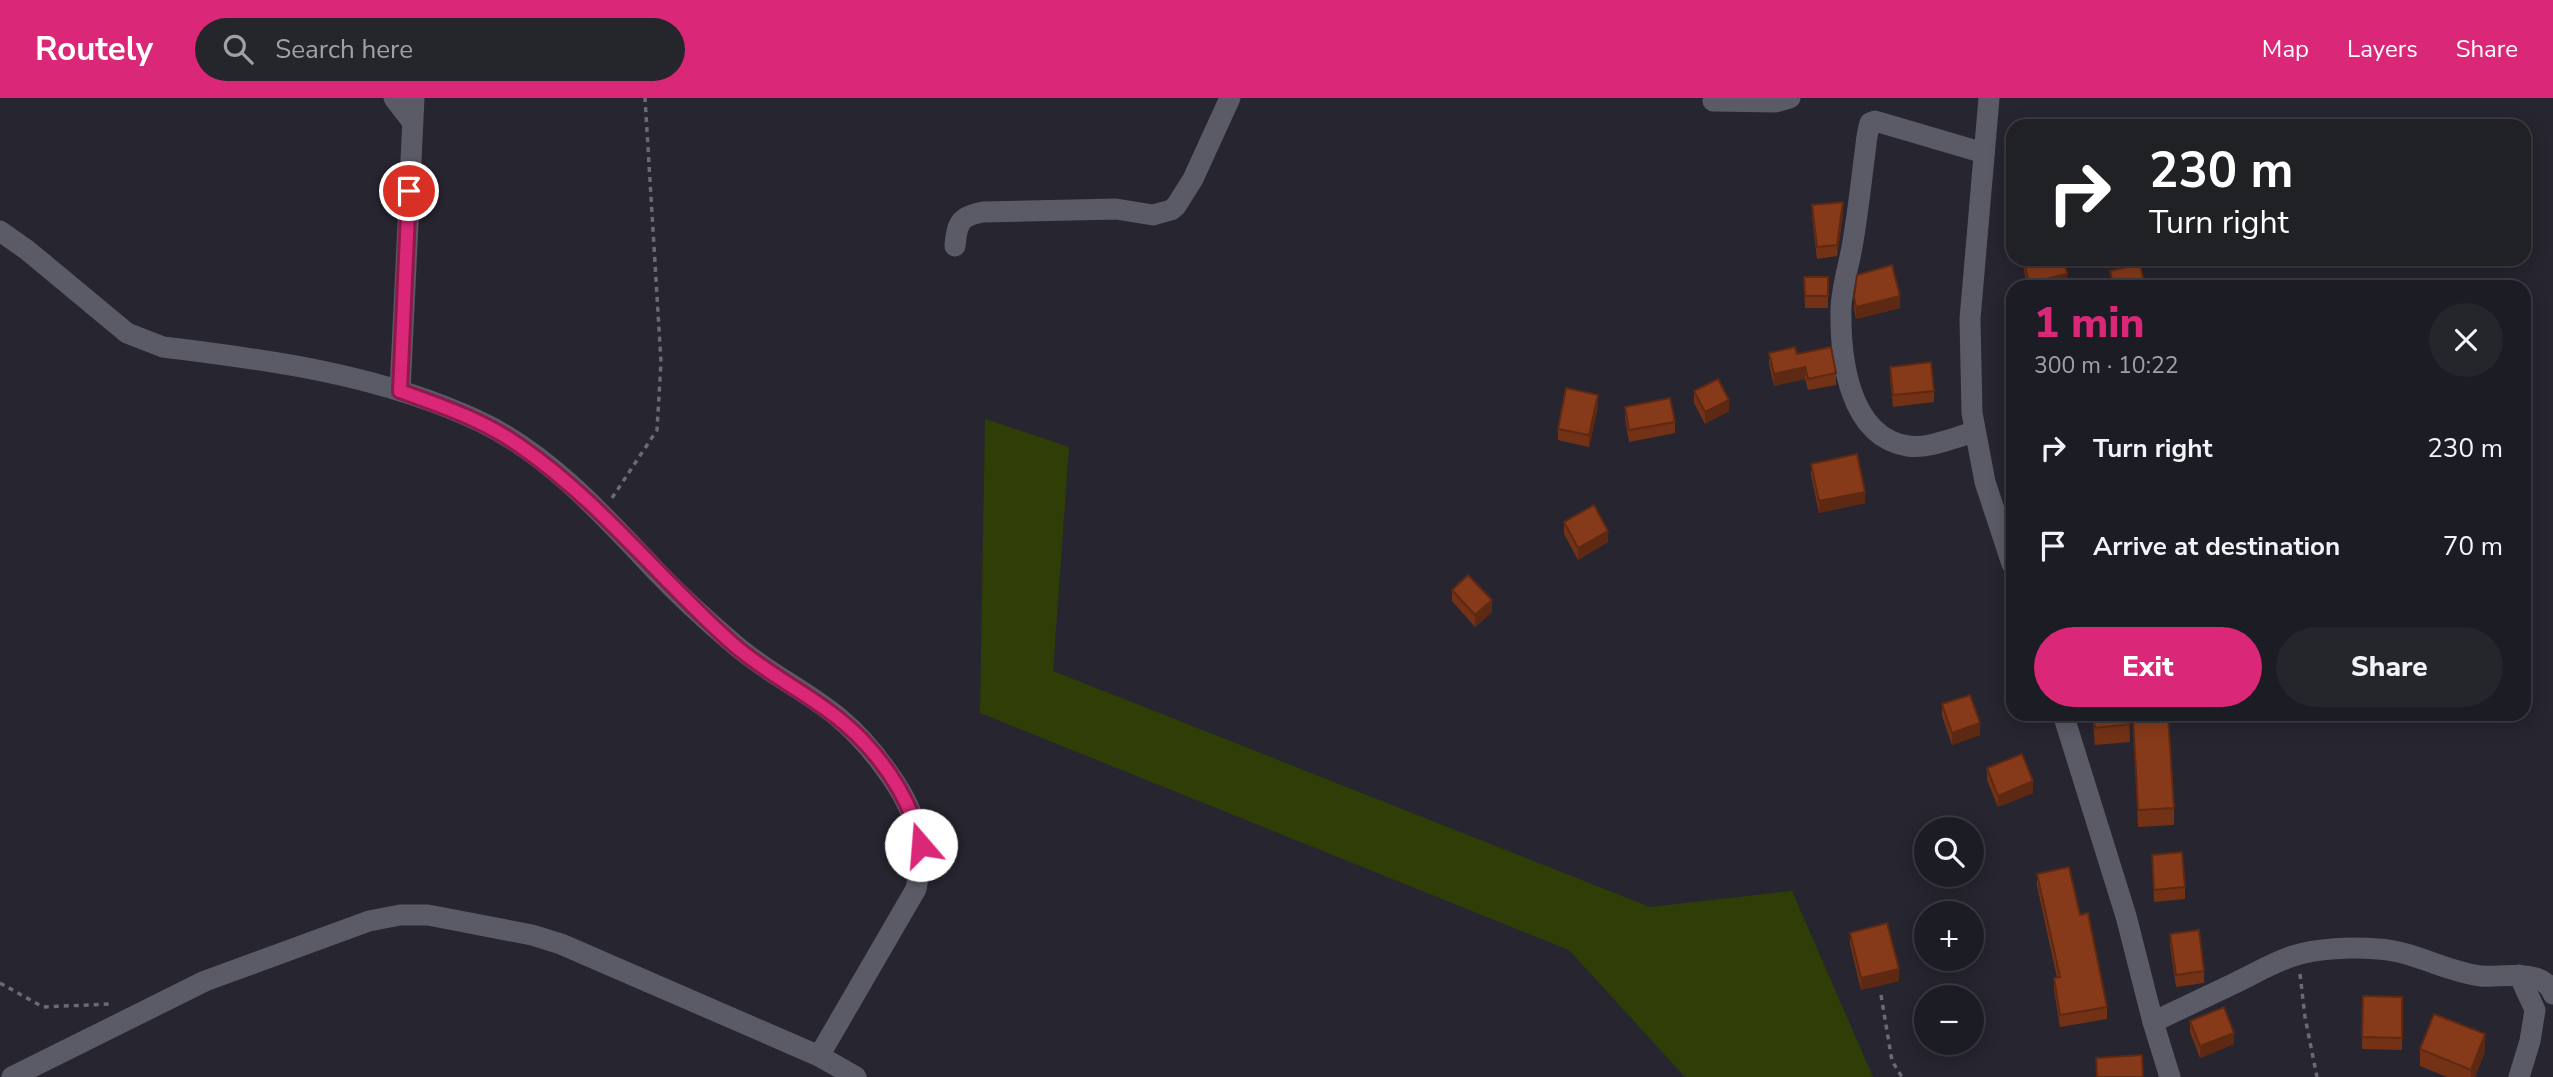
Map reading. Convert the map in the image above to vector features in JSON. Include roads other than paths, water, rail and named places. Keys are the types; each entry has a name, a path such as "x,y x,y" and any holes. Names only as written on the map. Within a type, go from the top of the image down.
{"street":[{"path":"394,98 411,120"},
{"path":"400,391 414,98"},
{"path":"955,246 957,229 962,220 983,212 1116,209 1153,215 1171,210 1193,179 1230,98"},
{"path":"1713,101 1776,102 1790,98"},
{"path":"1989,98 1970,319 1971,390 1985,482 2006,546"},
{"path":"1976,432 1921,446 1908,446 1881,435 1870,426 1859,411 1852,392 1845,359 1841,308 1870,123 1875,121 1984,153"},
{"path":"0,231 127,332 143,340 163,347 327,371 400,391 483,423 518,444 560,476 601,514 687,603 753,662 836,716 862,739 903,796 915,824 921,845 921,859 916,889 820,1056"},
{"path":"2065,721 2126,916 2170,1077"},
{"path":"12,1077 205,981 369,921 400,915 428,915 466,920 561,944 820,1056 856,1077"},
{"path":"2153,1022 2269,966 2298,955 2379,949 2479,976 2519,975 2543,982 2553,990 2553,994"},
{"path":"2519,975 2535,1010 2530,1041 2519,1077"}]}
